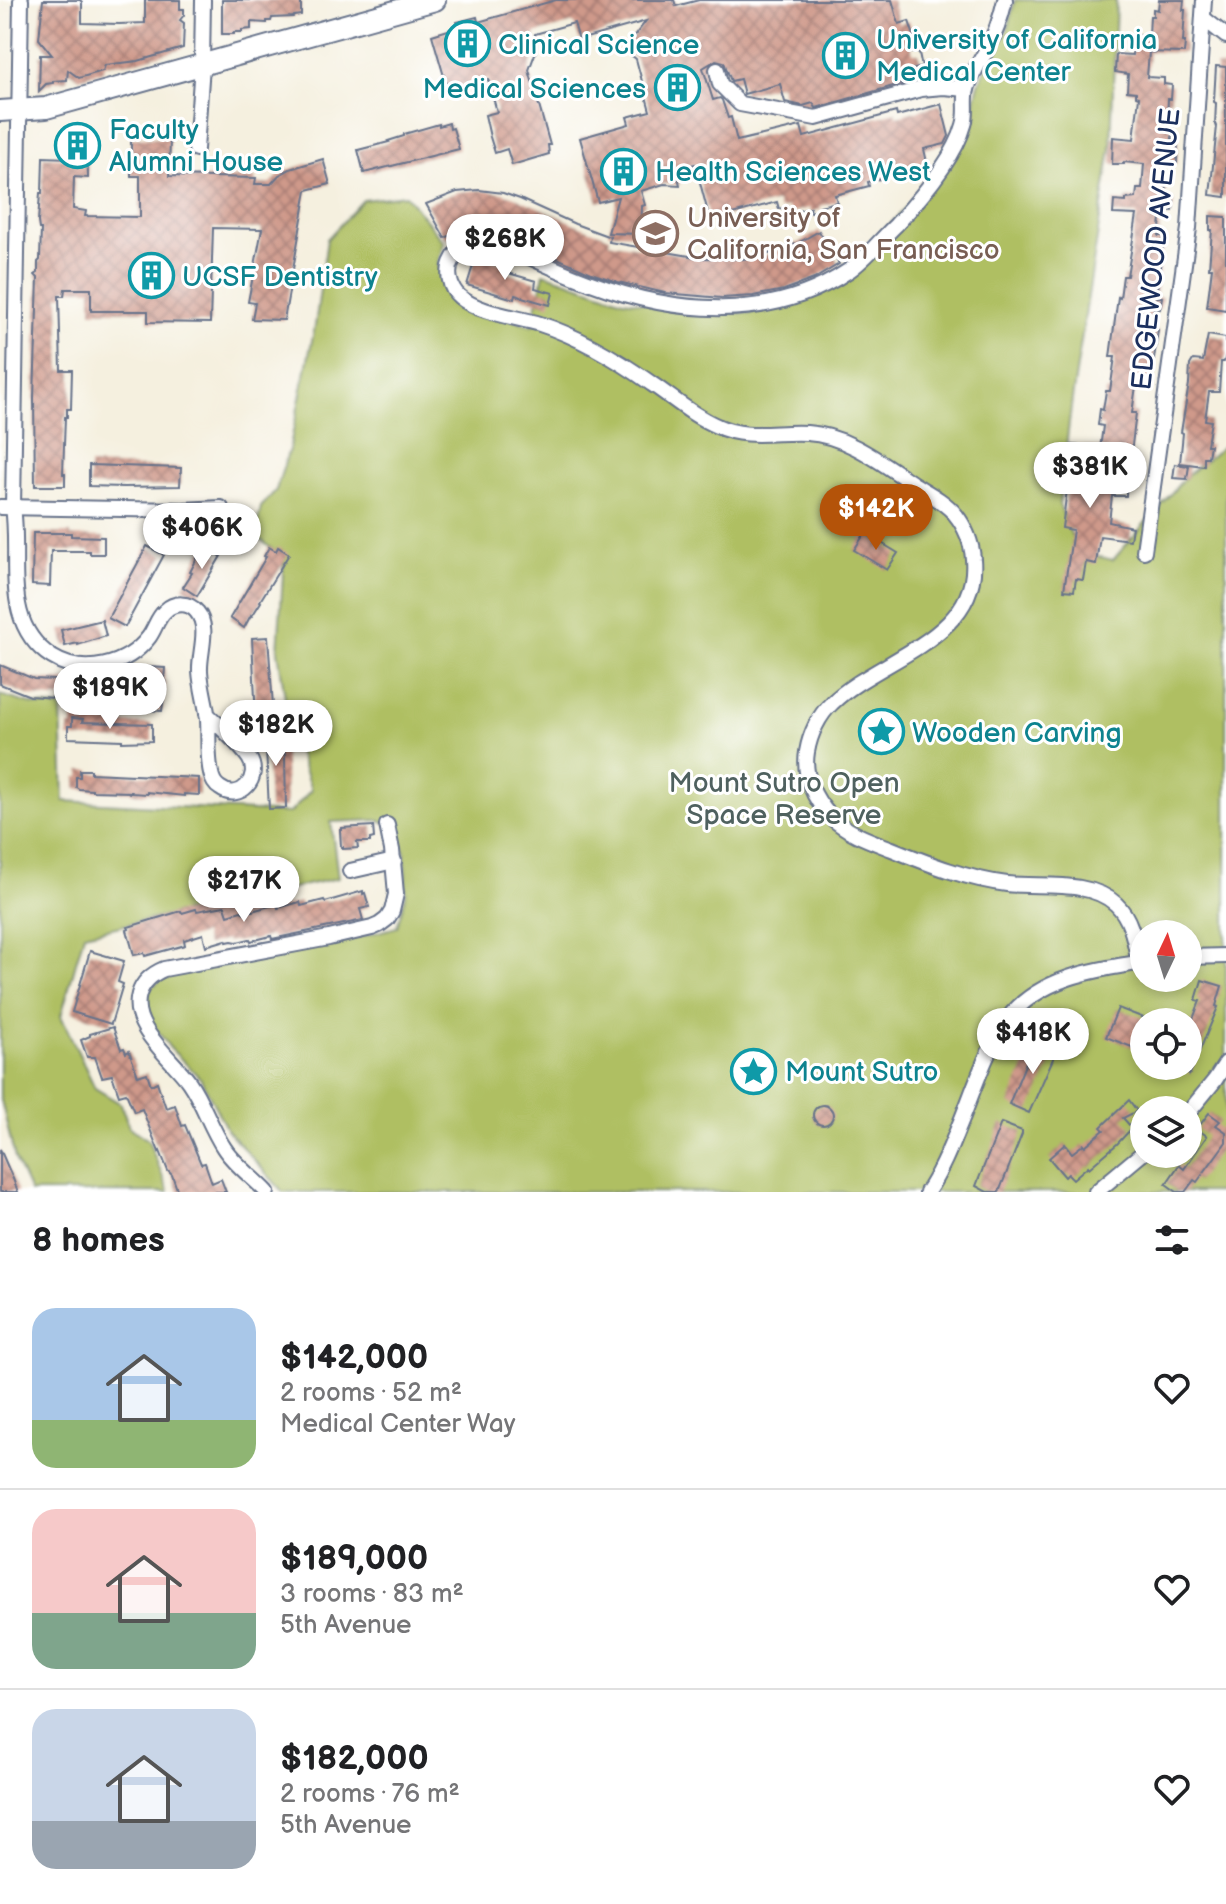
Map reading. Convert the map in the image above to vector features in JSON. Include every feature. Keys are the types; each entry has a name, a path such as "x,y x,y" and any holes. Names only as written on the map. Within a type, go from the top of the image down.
{"street":[{"path":"21,0 10,111 7,507 16,528 16,604 24,628 35,644 73,666 92,667 125,659 149,637 166,610 176,605 188,605 202,620 200,671 212,778 227,792 243,790 254,772 251,760 207,714"},
{"path":"196,149 203,0"},
{"path":"10,111 46,108 202,65 388,6 435,0"},
{"path":"1005,0 994,35 967,89 966,118 945,162 915,204 860,261 822,286 768,305 704,308 673,304 593,284 486,240 472,242 459,250 449,270 450,283 456,294 471,304 553,329 605,353 716,426 748,435 808,433 839,440 893,471 955,514 965,530 973,560 972,581 964,602 935,635 842,694 824,712 812,733 806,755 810,786 823,807 841,826 865,838 934,866 989,882 1091,891 1115,903 1130,924"},
{"name":"EDGEWOOD AVENUE","path":"1144,551 1189,228 1204,0"},
{"path":"1203,18 1226,36"},
{"path":"717,70 720,84 740,104 816,118 921,89 967,89"},
{"path":"7,507 221,508"},
{"path":"267,1192 228,1153 196,1092 152,1038 139,1014 139,994 150,977 164,969 312,942 372,928 387,919 396,894 387,825"},
{"path":"350,871 394,861"},
{"path":"1202,957 1226,956"},
{"path":"927,1192 946,1158 999,1033 1012,1013 1030,997 1063,981 1130,964"},
{"path":"1202,1097 1226,1063"},
{"path":"1096,1192 1130,1164"}],"green space":[{"name":"Mount Sutro Open Space Reserve","path":"1015,0 1116,0 1111,148 1059,504 1078,552 1113,560 1187,475 1226,444 1226,1192 283,1192 227,1130 201,1079 170,1048 145,1014 150,988 168,975 329,945 397,927 406,894 405,853 394,826 379,820 331,822 338,878 84,934 61,1016 95,1088 121,1104 129,1127 148,1140 169,1192 30,1192 15,1159 0,1096 0,695 34,705 61,707 64,801 290,813 311,790 289,725 278,651 284,559 255,535 261,507 276,490 290,446 315,326 327,239 363,200 406,195 444,242 438,263 454,299 532,326 544,273 623,300 750,313 835,285 964,144 973,128 980,80 1007,31"}],"building":[{"path":"43,0 80,0 82,23 119,24 145,23 145,0 180,0 180,9 184,9 180,20 184,23 183,48 138,61 105,65 103,71 79,78 68,70 67,80 53,81 39,91 40,55 52,55 39,39"},
{"path":"222,0 301,0 301,15 272,18 267,23 251,22 251,29 222,34"},
{"path":"556,0 674,0 676,6 699,0 892,0 899,24 909,21 914,36 910,40 913,53 919,53 922,67 908,71 911,81 816,108 813,103 803,106 785,102 780,84 744,94 740,79 731,81 724,62 716,60 703,68 713,100 722,100 728,118 731,117 737,141 801,126 804,137 896,112 897,116 941,104 949,136 945,144 924,149 928,167 868,182 869,186 835,195 837,202 811,212 810,208 790,213 788,207 779,209 777,202 710,220 695,164 676,169 680,185 664,184 641,191 645,205 642,206 641,234 608,233 618,197 598,202 580,138 629,124 627,117 650,111 636,59 628,49 629,43 646,21 579,40 574,23 535,34 536,51 529,70 550,145 549,154 512,165 507,149 495,153 490,137 485,115 497,112 488,79 448,90 432,35 458,27 457,22 477,17 478,22"},
{"path":"1159,0 1184,0 1185,42 1184,53 1149,52 1147,77 1164,78 1164,84 1172,85 1167,119 1173,120 1172,139 1178,139 1177,163 1157,162 1156,183 1167,184 1165,200 1174,201 1173,211 1162,210 1159,236 1164,236 1156,297 1162,297 1160,309 1154,308 1151,329 1158,330 1150,388 1136,386 1131,453 1100,449 1103,426 1098,425 1106,391 1110,391 1115,357 1110,357 1118,297 1123,276 1127,276 1137,215 1113,214 1114,201 1126,202 1126,199 1136,198 1137,189 1142,189 1144,164 1112,164 1113,137 1134,139 1139,97 1136,92 1127,91 1128,74 1115,72 1116,54 1132,55 1134,35 1149,36 1150,16 1153,16 1153,9 1158,10"},
{"path":"1216,66 1226,67 1226,197 1210,195 1217,126 1214,102"},
{"path":"449,123 459,149 364,173 358,150"},
{"path":"69,132 87,133 88,178 74,177 73,209 86,211 85,216 140,217 140,176 131,176 131,138 170,138 169,176 256,178 255,184 271,184 290,169 323,159 330,184 307,190 284,320 252,319 255,303 248,302 262,229 213,228 210,323 148,322 148,311 91,311 91,289 65,289 64,296 59,296 61,370 72,370 71,409 67,409 65,417 65,486 35,486 38,278 35,275 40,260 41,229 38,222 43,157 69,158"},
{"path":"479,190 520,199 610,237 609,242 701,258 743,259 766,255 819,231 839,264 814,279 784,290 753,296 722,298 665,293 594,274 497,232 473,229 445,238 426,204 457,192"},
{"path":"1210,216 1226,217 1226,310 1207,307 1212,268 1209,268"},
{"path":"476,256 510,266 508,273 536,281 535,288 553,293 550,305 515,295 514,299 467,285"},
{"path":"1208,335 1226,338 1226,355 1224,362 1221,362 1219,392 1209,392 1205,420 1211,421 1207,445 1210,445 1208,457 1204,457 1204,466 1180,463 1190,365 1193,360 1203,361"},
{"path":"1072,445 1099,448 1096,471 1127,472 1126,496 1112,496 1109,522 1132,527 1130,540 1100,536 1096,564 1086,562 1083,580 1076,579 1074,591 1064,590 1073,530 1062,528"},
{"path":"1175,464 1189,466 1187,479 1173,478"},
{"path":"89,465 181,468 180,486 89,486"},
{"path":"33,533 104,537 104,554 51,551 50,586 32,585"},
{"path":"865,533 898,553 887,570 854,550"},
{"path":"147,546 164,555 125,627 108,618"},
{"path":"269,547 276,551 278,547 289,554 244,628 230,618"},
{"path":"202,549 221,556 197,596 183,587"},
{"path":"102,620 106,636 65,646 61,630"},
{"path":"268,637 273,718 256,719 252,638"},
{"path":"0,665 34,679 117,683 116,699 104,701 30,696 0,684"},
{"path":"148,667 165,668 162,711 145,710"},
{"path":"72,718 83,719 82,722 152,724 152,741 68,738"},
{"path":"282,727 286,808 269,809 265,728"},
{"path":"80,770 199,778 199,795 79,789 76,787 76,777 80,777"},
{"path":"373,826 374,838 370,842 357,842 358,848 341,847 342,828"},
{"path":"363,891 369,907 360,909 363,920 272,939 271,936 251,941 226,940 206,946 203,934 184,940 185,945 145,956 144,953 134,955 127,930 128,927 181,911 225,906 228,915 277,904 278,908 300,902 301,906 325,902"},
{"path":"90,951 124,961 118,982 123,984 111,1024 72,1012"},
{"path":"1202,980 1222,986 1218,1007 1202,1045 1202,1008 1197,1008 1200,1001 1196,1000 1198,992 1202,992"},
{"path":"1118,1008 1130,1013 1130,1046 1106,1037"},
{"path":"113,1027 121,1049 124,1048 126,1053 129,1051 138,1076 147,1073 151,1085 157,1082 166,1108 175,1105 182,1126 185,1125 201,1164 205,1163 212,1183 221,1179 226,1192 178,1192 142,1109 134,1112 126,1093 119,1095 112,1075 102,1077 95,1057 87,1057 81,1040"},
{"path":"1035,1040 1056,1052 1029,1113 1009,1104"},
{"path":"1129,1100 1130,1114 1123,1118 1130,1130 1089,1168 1073,1179 1068,1174 1065,1177 1049,1158 1065,1144 1072,1153 1085,1146 1104,1130 1101,1127"},
{"path":"823,1105 830,1108 833,1115 830,1122 823,1125 816,1122 813,1115 816,1108"},
{"path":"1209,1113 1220,1121 1216,1125 1226,1132 1226,1142 1197,1182 1194,1180 1185,1192 1177,1192 1166,1184 1177,1168 1202,1168 1202,1143 1207,1136 1202,1132 1202,1122"},
{"path":"1001,1123 1022,1131 1022,1134 999,1192 987,1192 976,1186"},
{"path":"0,1149 13,1179 18,1192 0,1192"}],"place":[{"name":"Clinical Science","path":"467,44"},
{"name":"University of California Medical Center","path":"845,55"},
{"name":"Medical Sciences","path":"677,88"},
{"name":"Faculty Alumni House","path":"78,145"},
{"name":"Health Sciences West","path":"624,171"},
{"name":"University of California, San Francisco","path":"656,233"},
{"name":"UCSF Dentistry","path":"151,276"},
{"name":"Wooden Carving","path":"881,732"},
{"name":"Mount Sutro","path":"754,1071"}]}
